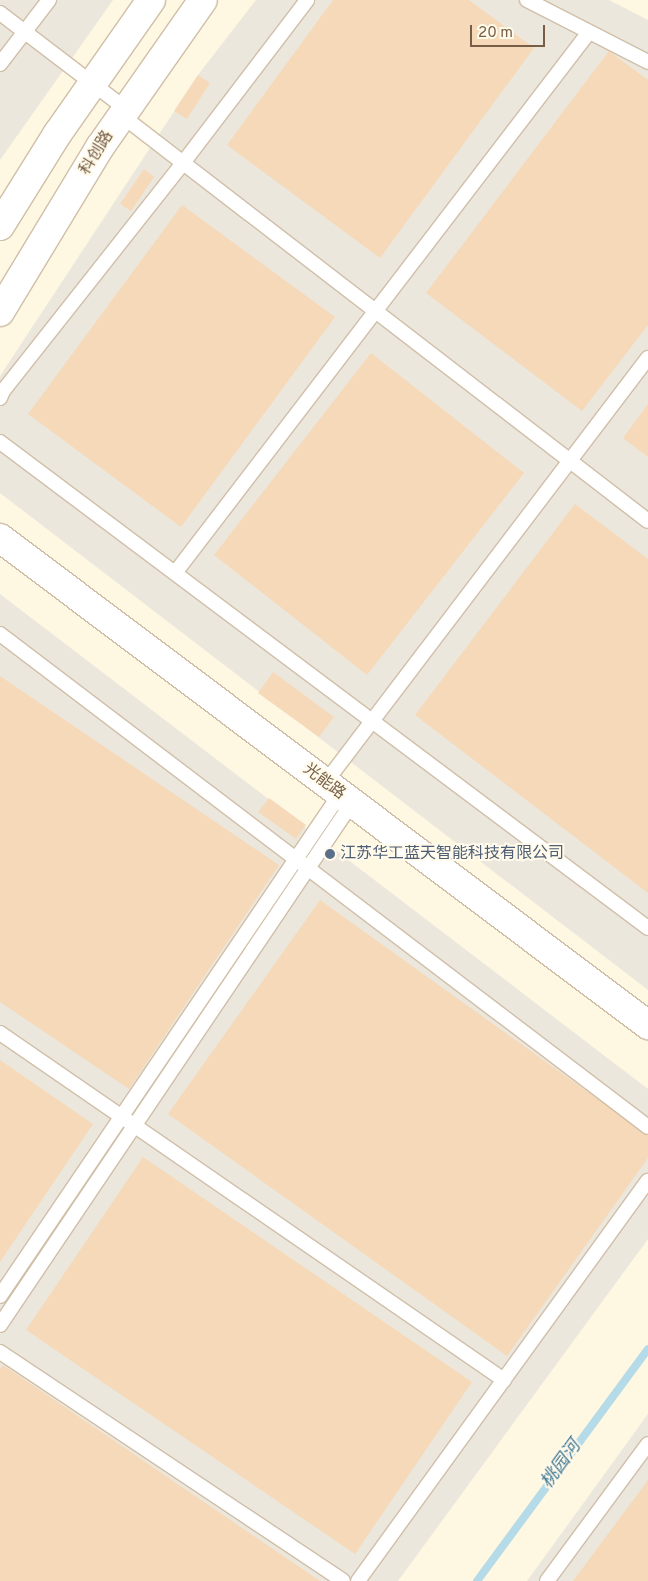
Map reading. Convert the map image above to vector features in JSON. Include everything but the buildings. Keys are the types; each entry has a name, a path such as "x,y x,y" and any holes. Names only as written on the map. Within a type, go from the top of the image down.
{"street":[{"path":"0,226 58,133 151,0"},
{"name":"科创路","path":"0,312 100,147 203,0"},
{"name":"光能路","path":"0,538 648,1025"}],"lane":[{"path":"0,64 49,0"},
{"path":"0,398 3,391 183,162 307,0"},
{"path":"527,0 648,62"},
{"path":"0,13 92,84 183,162 648,521"},
{"path":"175,573 374,310 589,32"},
{"path":"0,1325 308,869 339,793 372,720 648,358"},
{"path":"0,442 648,928"},
{"path":"0,634 648,1127"},
{"path":"0,1296 339,793"},
{"path":"0,1034 122,1115 504,1380"},
{"path":"358,1581 648,1181"},
{"path":"0,1352 343,1581"},
{"path":"547,1581 648,1444"}],"shaded area":[{"path":"0,0 113,0 0,160"},
{"path":"256,0 609,0 648,20 648,990 0,493 0,376 198,75"},
{"path":"0,594 648,1089 648,1239 398,1581 0,1581"},
{"path":"648,1414 648,1581 527,1581"}],"waterway":[{"name":"桃园河","path":"477,1581 648,1349"}],"place":[{"name":"江苏华工蓝天智能科技有限公司","path":"330,854"}]}
